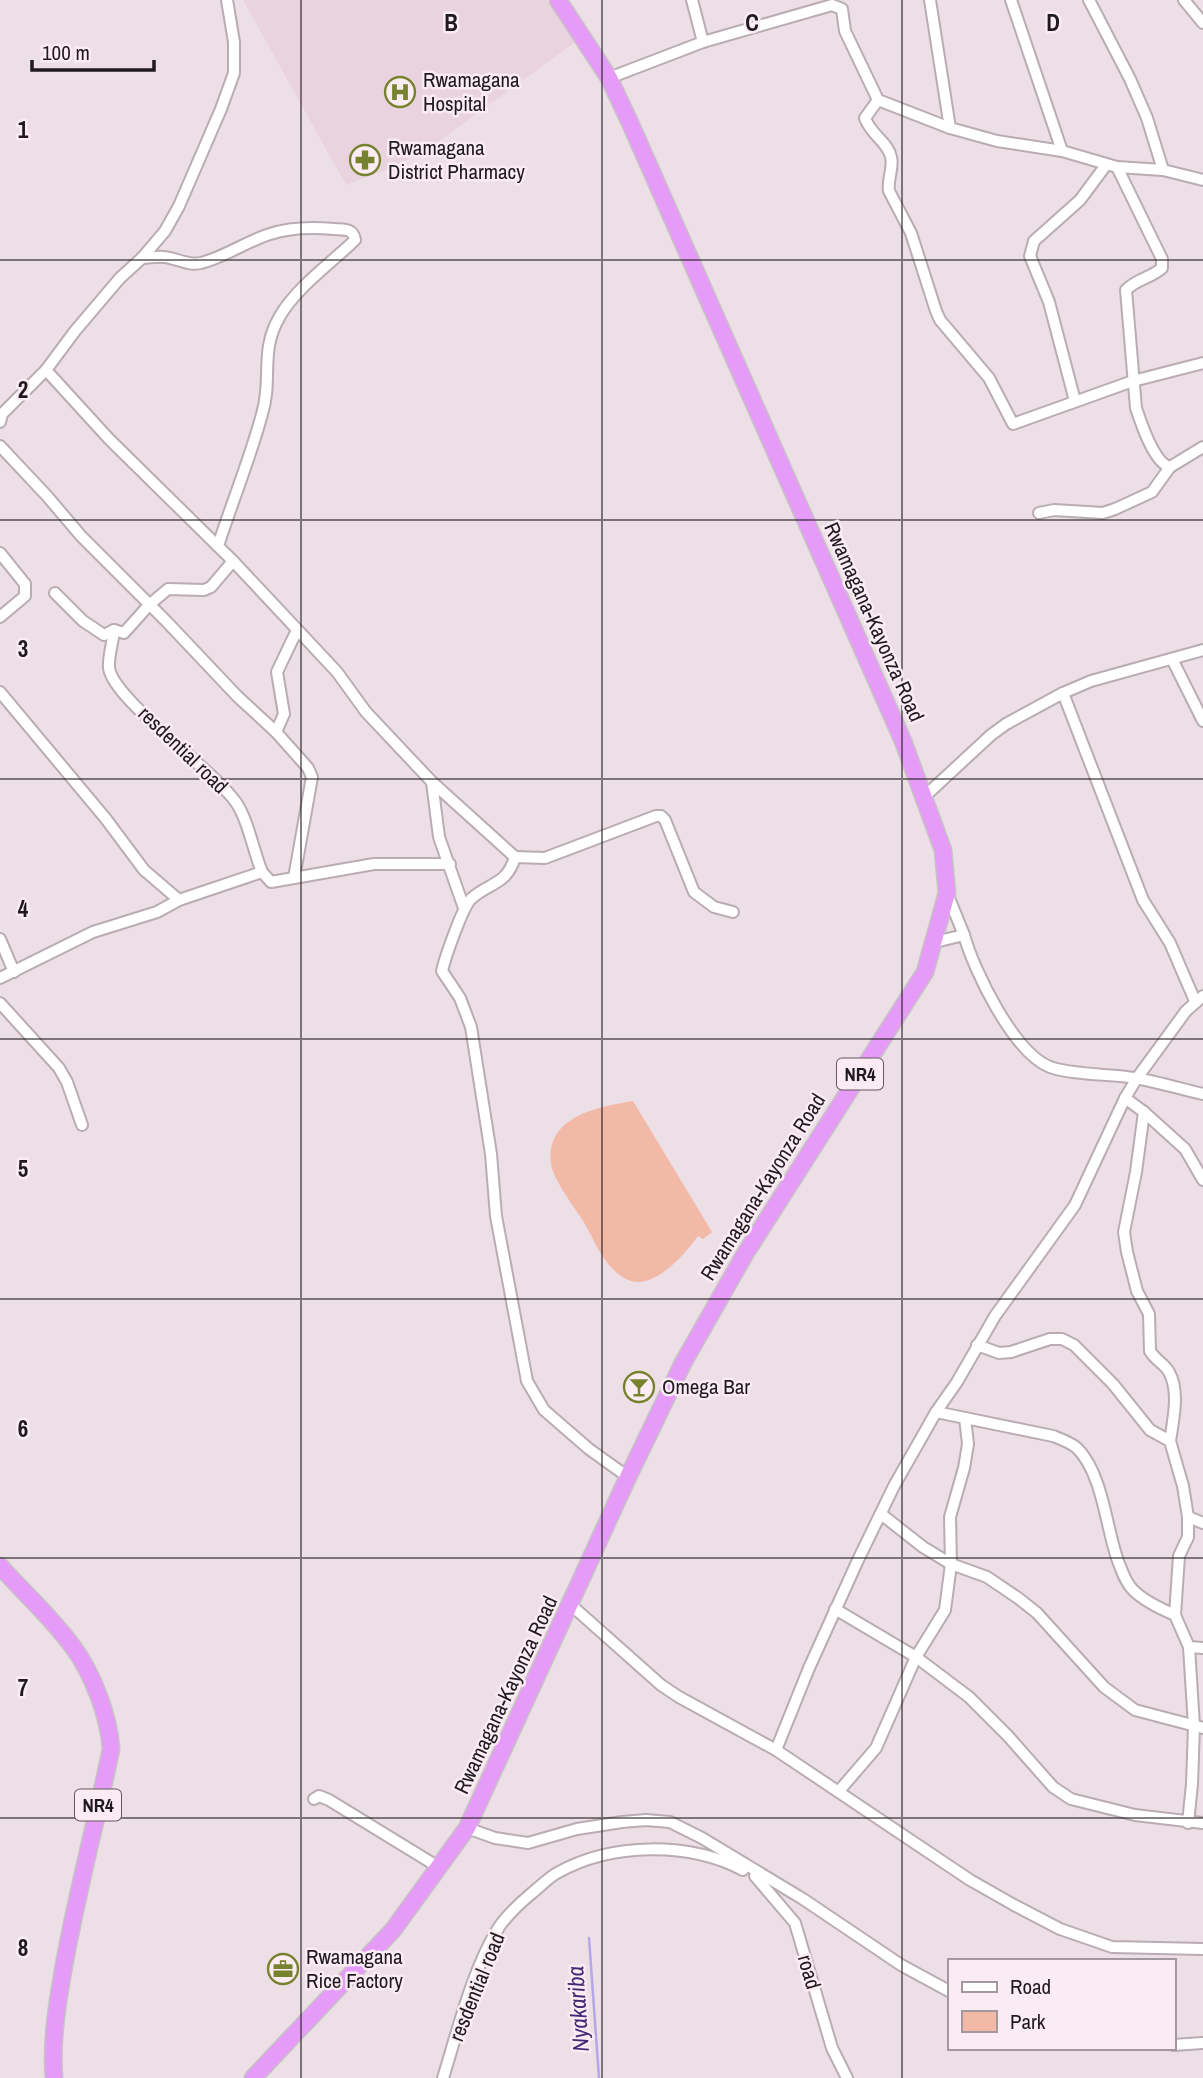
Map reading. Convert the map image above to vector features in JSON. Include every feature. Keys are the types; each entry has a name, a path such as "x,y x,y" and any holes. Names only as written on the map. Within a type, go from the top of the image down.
{"highway":[{"name":"Rwamagana-Kayonza Road","path":"253,2078 393,1930 467,1828 683,1363 722,1291 925,972 947,893 943,849 897,728 691,256 609,78 561,2"},
{"name":"NR4","path":"0,1566 74,1648 100,1702 110,1731 111,1749 82,1872 61,1983 54,2037 54,2078"}],"street":[{"path":"1,415 47,370 75,331 165,231 221,108 234,72 234,42 227,0"},
{"path":"692,0 704,42"},
{"path":"930,0 950,128"},
{"path":"1011,0 1062,151"},
{"path":"1089,0 1147,118 1163,170"},
{"path":"1184,0 1203,23"},
{"path":"609,78 704,42 832,5 844,5 845,32 878,100 950,128 996,141 1062,151 1111,166 1163,170 1203,180"},
{"path":"878,100 865,118 873,133 888,149 892,159 889,191 911,233 940,320 989,378 1013,424 1133,382 1203,363"},
{"path":"1074,401 1052,310 1032,263 1031,248 1034,241 1080,200 1111,166"},
{"path":"1111,166 1162,259 1162,268 1126,290 1136,408 1160,461 1170,467"},
{"path":"142,258 164,257 198,264 286,229 313,227 352,231 355,235 355,240 281,314 270,336 263,412 218,546"},
{"path":"47,370 109,439 233,561 337,672 366,712 432,782 515,857 545,858 661,816 694,892 715,907 733,912"},
{"path":"0,446 81,536 237,696 276,732 308,768 312,777 294,878"},
{"path":"1040,513 1054,510 1103,513 1115,509 1153,492 1170,467 1203,447"},
{"path":"0,553 25,584 24,596 0,617"},
{"path":"55,593 83,621 103,635 114,630 124,633 149,605 173,588 204,590 211,587 233,561"},
{"name":"resdential road","path":"114,630 109,668 118,687 237,803 262,872"},
{"path":"276,732 284,714 278,672 297,630"},
{"path":"924,797 991,734 1063,693 1091,681 1203,650"},
{"path":"1172,659 1203,721"},
{"path":"0,692 106,819 144,870 179,900"},
{"path":"776,1750 835,1609 894,1486 995,1316 1075,1205 1137,1078 1185,1011 1199,999 1170,943 1143,900 1063,693"},
{"path":"432,782 439,837 464,908"},
{"path":"515,857 511,870 497,884 471,898 464,908 442,971 460,998 471,1027 491,1154 495,1216 527,1381 544,1410 589,1449 628,1477"},
{"path":"0,978 93,932 157,912 179,900 262,872 271,882 374,864 450,864"},
{"path":"947,893 995,1006 1017,1038 1049,1067 1137,1078 1203,1094"},
{"path":"935,942 964,935"},
{"path":"0,939 14,972"},
{"path":"0,1003 59,1068 67,1082 82,1125"},
{"path":"1125,1098 1185,1149 1203,1180"},
{"path":"1144,1112 1124,1232 1126,1252 1137,1291 1149,1314 1150,1351 1169,1372 1171,1380 1174,1416 1170,1441 1183,1486 1188,1517 1188,1537 1179,1556 1175,1615 1189,1647 1198,1727 1188,1823"},
{"path":"977,1345 999,1353 1011,1352 1049,1339 1062,1339 1074,1345 1113,1384 1150,1430 1170,1441"},
{"path":"936,1412 1053,1436 1071,1443 1079,1450 1095,1479 1111,1543 1124,1577 1133,1590 1175,1615"},
{"path":"839,1791 876,1748 916,1657 945,1610 951,1564 950,1517 968,1444 965,1418"},
{"path":"881,1514 923,1547 951,1564 987,1577 1037,1613 1104,1687 1135,1710 1198,1727"},
{"path":"1188,1517 1203,1523"},
{"path":"571,1605 662,1685 680,1697 776,1750 970,1880 1060,1929 1112,1947 1203,1949"},
{"path":"835,1609 916,1657 969,1696 1053,1787 1071,1799 1135,1815 1203,1823"},
{"path":"1189,1647 1203,1648"},
{"path":"314,1799 324,1797 440,1868"},
{"path":"467,1828 495,1838 528,1843 600,1825 663,1821 694,1833 761,1877 821,1911 886,1956 948,1990"},
{"name":"resdential road","path":"443,2078 464,2010 493,1938 510,1914 552,1876 566,1868 609,1854 643,1849 680,1850 719,1860 761,1877"},
{"name":"road","path":"761,1877 795,1923 832,2048 847,2078"},
{"path":"1175,2045 1203,2043"}],"shaded area":[{"name":"Rwamagana Hospital","path":"243,0 546,0 577,41 438,142 398,165 346,185"}],"green space":[{"path":"633,1101 712,1232 703,1239 698,1236 686,1252 660,1275 641,1282 623,1277 609,1265 560,1186 551,1164 551,1148 556,1135 565,1125 590,1111"}],"waterway":[{"name":"Nyakariba","path":"589,1938 599,2078"}],"place":[{"name":"Rwamagana Hospital","path":"400,92"},
{"name":"Rwamagana District Pharmacy","path":"365,160"},
{"name":"Omega Bar","path":"639,1387"},
{"name":"Rwamagana Rice Factory","path":"283,1969"}]}
